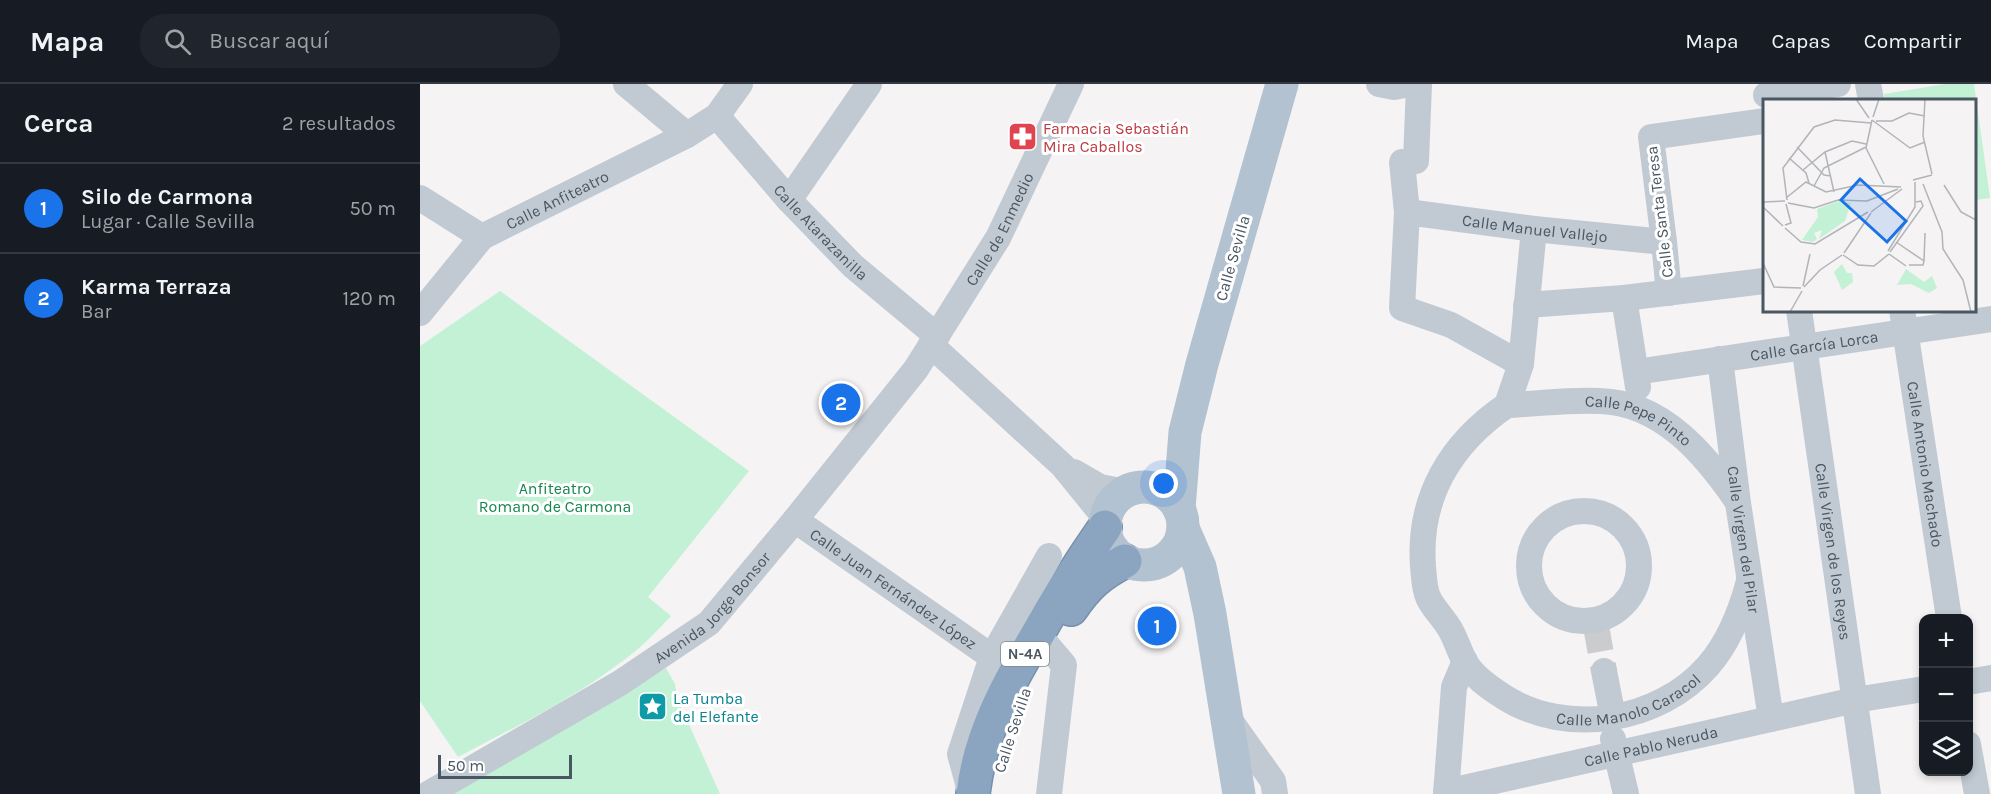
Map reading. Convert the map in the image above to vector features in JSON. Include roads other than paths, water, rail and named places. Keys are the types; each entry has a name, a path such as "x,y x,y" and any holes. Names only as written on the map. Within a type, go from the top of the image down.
{"highway":[{"name":"Calle Sevilla","path":"972,794 989,729 1008,684 1105,523"},
{"name":"Calle Sevilla","path":"994,794 1007,737 1023,689 1047,645 1086,586 1106,571 1141,562"}],"main road":[{"name":"Calle Sevilla","path":"1185,432 1282,84"},
{"path":"1185,432 1131,490 1117,498 1110,508 1105,523 1111,547 1186,588 1210,614"},
{"path":"1141,562 1167,558 1181,540 1185,432"},
{"path":"1131,490 1149,488 1161,491 1171,499 1200,567 1210,614 1239,794"}],"street":[{"path":"626,84 687,135"},
{"path":"717,116 740,84"},
{"path":"789,200 868,84"},
{"name":"Calle de Enmedio","path":"934,340 998,238 1071,84"},
{"path":"1379,84 1394,87 1408,84"},
{"path":"1419,84 1416,161 1402,162 1407,212 1401,308 1451,325 1521,364"},
{"path":"1766,93 1838,84"},
{"path":"1868,84 1871,99"},
{"name":"Calle Anfiteatro","path":"420,313 482,237 687,135 717,116"},
{"name":"Calle Atarazanilla","path":"717,116 789,200 853,267 934,340"},
{"name":"Calle Santa Teresa","path":"1669,293 1651,137 1763,121"},
{"path":"420,198 482,237"},
{"name":"Calle Manuel Vallejo","path":"1407,212 1534,229 1664,242"},
{"path":"1507,405 1521,364 1534,229"},
{"path":"1526,305 1624,298 1763,281"},
{"path":"1624,298 1640,409"},
{"name":"Calle Virgen de los Reyes","path":"1799,312 1868,794"},
{"name":"Calle García Lorca","path":"1636,372 1804,347 1904,321 1991,319"},
{"name":"Calle Antonio Machado","path":"1904,321 1948,614"},
{"path":"934,340 1063,466 1105,523"},
{"name":"Avenida Jorge Bonsor","path":"428,794 620,683 710,623 915,369 934,340"},
{"name":"Calle Virgen del Pilar","path":"1720,359 1749,581 1772,719"},
{"name":"Calle Pepe Pinto","path":"1507,405 1599,400 1640,409 1667,424 1694,447 1738,502"},
{"name":"Calle Manolo Caracol","path":"1507,405 1476,429 1450,459 1436,487 1426,518 1422,553 1426,592 1432,606 1448,624 1465,661 1490,687 1520,706 1554,717 1610,718 1657,703 1700,675 1717,654 1731,631 1744,601 1749,581"},
{"path":"1063,466 1100,487 1131,490"},
{"path":"1576,511 1599,512 1620,523 1631,535 1639,558 1637,582 1629,597 1611,614 1596,623 1578,620 1553,611 1537,594 1530,575 1531,554 1536,539 1557,518 1576,511"},
{"name":"Calle Juan Fernández López","path":"795,520 992,657 960,754 972,794"},
{"path":"992,657 1049,556"},
{"path":"1047,645 1064,665 1049,794"},
{"path":"1446,793 1454,687 1465,661"},
{"path":"1604,671 1610,718 1626,794"},
{"path":"1973,681 1991,678"},
{"name":"Calle Pablo Neruda","path":"1446,793 1855,700 1919,690"},
{"path":"1227,716 1274,787"},
{"path":"1973,772 1977,794"}],"tunnel":[{"path":"1596,626 1604,671"}],"place":[{"name":"Farmacia Sebastián Mira Caballos","path":"1022,137"},
{"name":"Karma Terraza","path":"841,403"},
{"name":"Silo de Carmona","path":"1157,626"},
{"name":"La Tumba del Elefante","path":"652,707"}],"park label":[{"name":"Anfiteatro Romano de Carmona","path":"555,497"}]}
